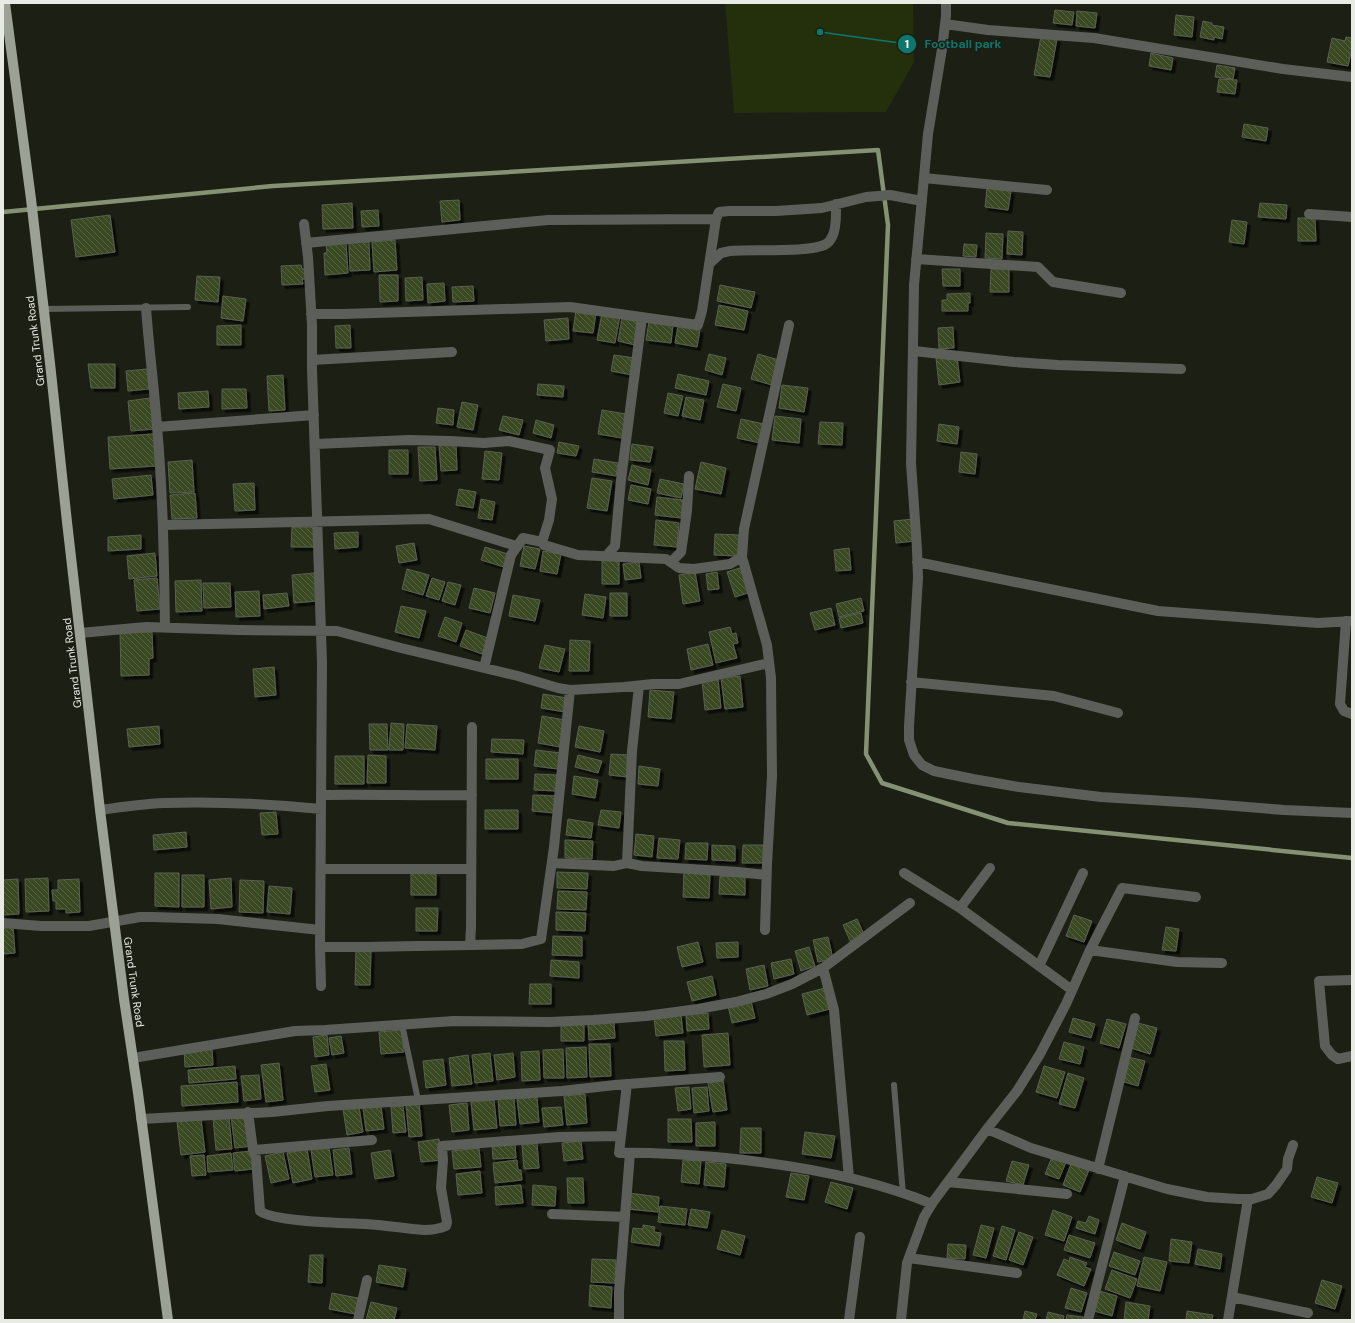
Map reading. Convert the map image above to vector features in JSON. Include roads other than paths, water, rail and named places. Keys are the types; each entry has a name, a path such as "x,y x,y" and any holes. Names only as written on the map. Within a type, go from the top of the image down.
{"main road":[{"name":"Grand Trunk Road","path":"5,3 44,309 100,810 168,1320"}],"street":[{"path":"946,3 945,24 928,134 914,285 912,463 918,578 911,682 909,740 914,755 922,765 934,771 1019,787 1086,795 1284,810 1352,813"},
{"path":"945,24 988,30 1094,38 1283,69 1352,77"},
{"path":"924,178 1048,190"},
{"path":"312,314 563,306 698,325 702,311 716,219 719,212 822,208 866,197 890,195 922,201"},
{"path":"709,264 721,253 730,251 797,250 814,248 826,244 833,237 836,204"},
{"path":"1309,214 1352,217"},
{"path":"306,243 548,220 716,219"},
{"path":"304,224 312,314 312,360 319,544 317,559 322,662 321,986"},
{"path":"916,258 1038,267 1053,282 1121,293"},
{"path":"146,308 157,427 163,525 165,627"},
{"path":"606,556 615,546 621,480 642,317"},
{"path":"764,930 772,776 772,678 767,645 742,557 744,529 789,325"},
{"path":"914,350 1014,362 1181,369"},
{"path":"312,360 452,352"},
{"path":"157,427 314,415"},
{"path":"315,444 409,440 484,443 509,441 550,450 545,468 552,499 542,542"},
{"path":"671,562 682,552 687,511 688,476"},
{"path":"163,525 429,519 516,546"},
{"path":"484,668 510,555 523,538 542,542 544,545 578,555 666,559 680,568 694,569 730,564 742,557"},
{"path":"917,562 1158,611 1318,623 1349,621 1340,704 1344,711 1352,714"},
{"path":"80,633 146,627 275,631 321,630 344,632 401,648 570,690 653,684 679,684 769,662"},
{"path":"911,682 1054,696 1118,713"},
{"path":"627,863 632,751 639,686"},
{"path":"320,947 522,944 541,940 552,863 570,690"},
{"path":"470,945 472,727"},
{"path":"321,795 472,795"},
{"path":"100,810 164,803 261,804 321,809"},
{"path":"552,863 614,866 627,863 642,866 766,875"},
{"path":"960,908 990,868"},
{"path":"321,870 471,869"},
{"path":"1039,966 1083,873"},
{"path":"904,874 960,908 1072,990"},
{"path":"901,1320 909,1258 924,1217 987,1129 1017,1091 1040,1054 1090,950 1122,888 1196,897"},
{"path":"133,1058 295,1031 454,1021 550,1022 646,1016 736,1002 766,994 792,984 824,968 910,903"},
{"path":"3,922 42,926 89,926 140,917 185,918 320,930"},
{"path":"1090,950 1177,962 1222,963"},
{"path":"824,968 834,1010 849,1178"},
{"path":"1352,980 1319,981 1325,1046 1332,1055 1338,1059 1352,1056"},
{"path":"1098,1169 1135,1018"},
{"path":"141,1119 184,1118 248,1112 272,1112 328,1106 562,1090 720,1077"},
{"path":"627,1084 620,1136 620,1153 701,1156 771,1163 849,1178 932,1204"},
{"path":"248,1112 253,1150 256,1158 260,1211 264,1215 425,1230 446,1226 447,1222 441,1188 443,1160 442,1146 560,1137 620,1136"},
{"path":"987,1129 1031,1148 1098,1169 1167,1189 1207,1197 1248,1199 1268,1194 1287,1169 1288,1159 1293,1145"},
{"path":"253,1150 372,1140"},
{"path":"619,1320 619,1292 630,1153"},
{"path":"1088,1320 1125,1176"},
{"path":"948,1182 1067,1194"},
{"path":"1228,1320 1248,1199"},
{"path":"552,1214 625,1216"},
{"path":"849,1320 860,1236"},
{"path":"909,1258 1017,1273"},
{"path":"358,1320 367,1280"},
{"path":"1232,1297 1308,1313"}],"lane":[{"path":"44,309 188,307"},
{"path":"402,1024 418,1100"},
{"path":"894,1085 903,1194"}],"waterway":[{"path":"3,212 273,186 878,150 888,225 866,754 882,783 1008,823 1352,858"}],"place":[{"name":"Football park","path":"820,32"}]}
